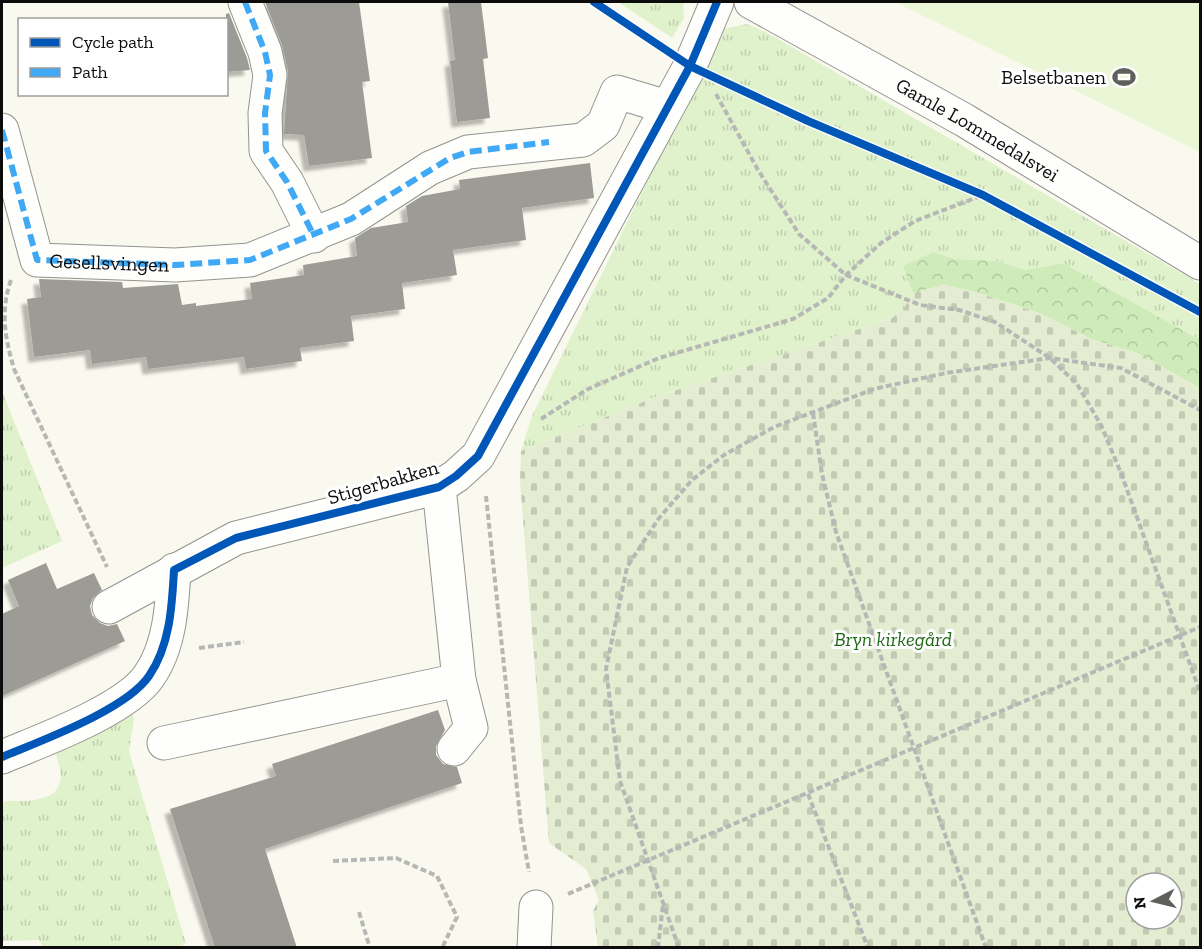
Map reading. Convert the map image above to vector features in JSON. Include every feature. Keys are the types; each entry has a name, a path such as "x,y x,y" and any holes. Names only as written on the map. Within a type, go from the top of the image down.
{"street":[{"path":"245,2 265,52 270,75 265,113 267,151 287,182 314,236"},
{"name":"Stigerbakken","path":"116,604 174,570 236,538 439,488 478,456 667,107 698,69 717,2"},
{"name":"Gamle Lommedalsvei","path":"751,2 964,120 1200,263"},
{"name":"Gesellsvingen","path":"2,130 37,260 175,265 250,260 314,236 372,208 450,158 468,152 583,140 603,125 617,92 667,107"},
{"path":"439,488 459,680 471,728 454,749"},
{"path":"2,757 116,705 142,685 154,667 167,634 171,616 174,570"},
{"path":"164,743 459,680"},
{"path":"534,948 536,907"}],"path":[{"path":"698,69 799,234 846,275 920,305 959,310 995,322 1050,358 1077,384 1101,425 1121,473 1200,693"},
{"path":"972,190 993,200"},
{"path":"533,424 588,389 659,358 793,318 828,298 846,275 881,243 915,221 983,195"},
{"path":"37,260 22,269 11,279 8,286 2,307 5,337 14,369 116,604"},
{"path":"679,948 620,782 606,669 627,567 659,519 692,480 723,455 774,427 884,386 946,373 1050,358 1121,368 1200,410"},
{"path":"813,413 822,474 836,532 986,948"},
{"path":"478,456 484,484 521,826 536,907 648,862 1200,627"},
{"path":"808,794 868,948"},
{"path":"333,861 396,858 437,876 457,917 442,948"},
{"path":"658,948 663,903"},
{"path":"359,912 370,948"}],"green space":[{"path":"618,2 683,2 684,18 672,38"},
{"name":"Belsetbanen","path":"895,2 1200,2 1200,152"},
{"path":"747,24 766,32 1200,284 1200,340 1063,263 1026,270 996,261 955,259 933,252 903,266 913,293 903,309 892,318 653,398 521,451 532,416 722,29"},
{"path":"933,252 955,259 996,261 1026,270 1063,263 1200,340 1200,388 1137,353 1091,339 1042,314 975,292 944,285 913,293 903,266"},
{"name":"Bryn kirkegård","path":"943,285 975,292 1042,314 1091,339 1137,353 1200,388 1200,947 598,947 593,911 599,900 586,869 549,843 520,481 521,451 653,398 892,318 903,309 913,293"},
{"path":"2,391 62,541 2,568"},
{"path":"129,708 134,719 129,751 186,944 175,948 44,948 39,940 2,941 2,802 38,799 54,792 61,779 54,750"}],"building":[{"path":"265,2 359,2 370,81 362,82 372,158 309,166 304,135 284,134 288,71 282,45"},
{"path":"448,2 481,2 488,58 483,59 490,118 457,122 450,61 455,60"},
{"path":"229,13 250,70 228,72 228,18 226,14"},
{"path":"590,163 594,198 522,208 526,240 453,250 457,275 402,283 405,309 351,316 354,341 300,348 302,361 246,369 244,357 148,369 146,357 92,364 90,350 34,357 27,299 41,297 39,279 122,282 123,288 178,284 182,305 196,303 196,306 252,299 250,283 304,275 303,265 357,256 355,238 371,228 408,222 406,206 422,196 460,189 459,180"},
{"path":"46,563 57,589 94,573 102,590 93,598 90,606 92,615 100,623 108,626 117,624 125,641 2,696 2,614 19,606 8,580"},
{"path":"438,710 445,730 436,746 436,755 443,764 457,767 462,783 265,849 297,948 215,948 170,809 276,776 272,764"}],"marked path":[{"path":"245,2 265,52 270,75 265,113 266,151 287,182 314,236"},
{"path":"2,130 37,260 175,265 250,260 351,219 450,158 468,152 549,142"}],"cycle path":[{"path":"594,2 690,66 808,121 983,195 1200,312"},
{"path":"2,757 81,723 122,701 138,689 156,664 166,639 174,570 236,538 439,487 456,476 478,456 690,66 717,2"}],"place":[{"name":"Belsetbanen","path":"1124,77"}]}
